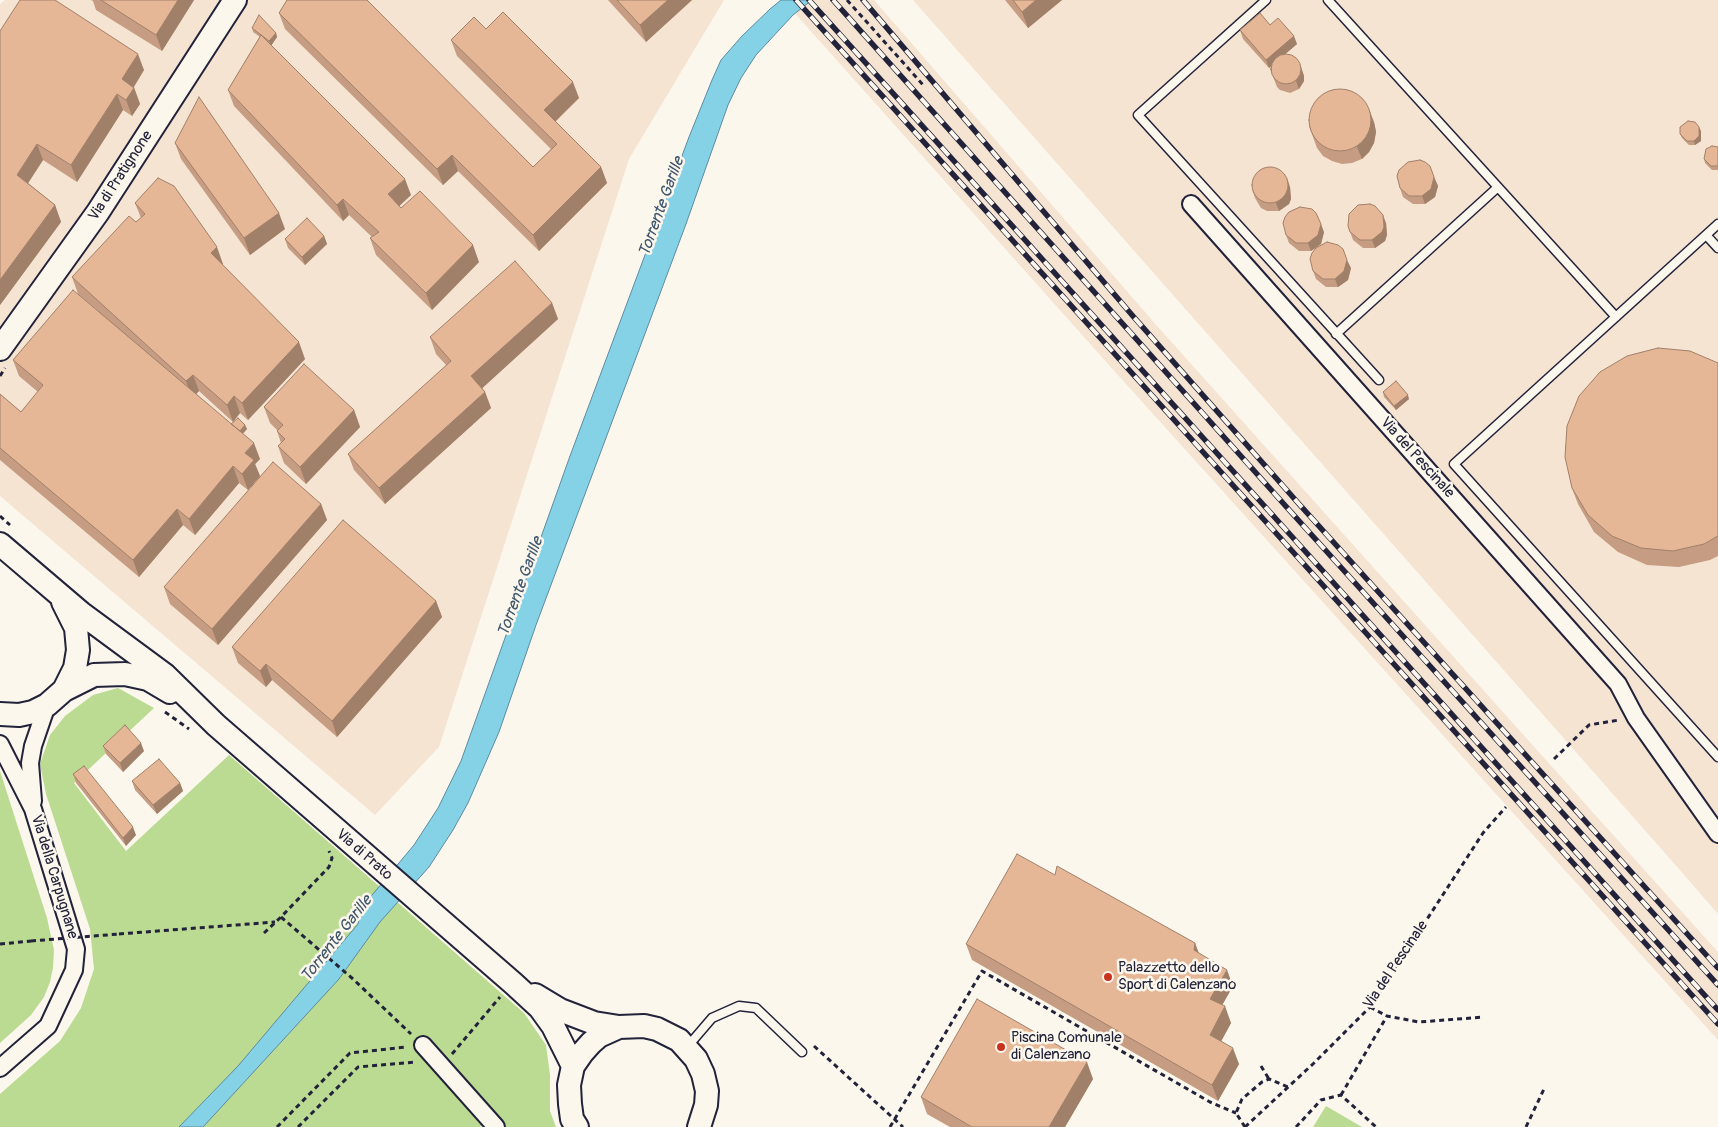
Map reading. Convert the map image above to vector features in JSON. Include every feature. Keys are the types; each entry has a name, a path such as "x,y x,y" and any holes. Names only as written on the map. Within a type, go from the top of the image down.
{"main road":[{"name":"Via di Pratignone","path":"0,349 98,212 235,0"},
{"name":"Via di Prato","path":"0,544 57,593 166,675 206,730"},
{"name":"Via di Prato","path":"57,593 68,610 76,628 78,650 75,668 64,690"},
{"name":"Via di Prato","path":"0,714 19,715 33,712 47,705 64,690 94,676 125,674 148,679 162,687 206,730 331,839 446,924 507,990 540,1008 553,1026 573,1066"},
{"name":"Via di Prato","path":"507,990 594,1023 619,1027 644,1026 657,1029 679,1040 696,1059 704,1074 707,1091 706,1105 699,1127"},
{"name":"Via di Prato","path":"577,1127 572,1119 570,1104 569,1086 573,1066 582,1052 599,1036 619,1027"},
{"name":"Via di Prato","path":"706,1105 716,1127"}],"street":[{"name":"Via del Pescinale","path":"1191,204 1618,684 1636,718 1718,834"},
{"name":"Via della Carpugnane","path":"34,808 30,763 33,746 47,705"},
{"name":"Via della Carpugnane","path":"0,744 34,808 76,949 74,970 48,1026 0,1068"},
{"path":"423,1045 496,1127"}],"lane":[{"path":"1266,0 1138,116 1379,380"},
{"path":"1328,0 1616,317"},
{"path":"1336,334 1498,187"},
{"path":"1718,224 1454,464 1718,757"},
{"path":"1706,235 1718,248"},
{"path":"687,1047 712,1018 739,1006 756,1008 802,1052"}],"path":[{"path":"847,0 925,87"},
{"path":"160,708 206,730"},
{"path":"1554,759 1589,725 1636,718"},
{"name":"Via del Pescinale","path":"1245,1127 1370,1007 1483,834 1506,807"},
{"path":"264,933 329,866 332,858 329,851 331,839"},
{"path":"281,917 353,979 423,1045"},
{"path":"0,944 276,922"},
{"path":"890,1127 982,971 1210,1102 1236,1113 1245,1127"},
{"path":"298,1127 358,1067 439,1063 507,990"},
{"path":"1370,1007 1387,1016 1419,1022 1484,1017"},
{"path":"1296,1127 1321,1100 1341,1094 1387,1016"},
{"path":"277,1127 350,1052 423,1045"},
{"path":"1261,1066 1269,1079 1288,1087"},
{"path":"1236,1113 1242,1099 1262,1082 1269,1079"},
{"path":"1526,1127 1544,1089"},
{"path":"1341,1094 1376,1127"}],"shaded area":[{"path":"5,0 724,0 629,159 439,747 375,815 0,496 0,4"},
{"path":"783,0 874,0 1158,327 1718,952 1718,1040 1117,374"},
{"path":"913,0 1718,0 1718,914 1679,869"}],"green space":[{"path":"118,688 154,708 74,783 126,851 229,755 524,1013 546,1045 550,1075 550,1111 556,1127 483,1127 482,1125 480,1127 0,1127 0,1094 60,1041 81,1008 94,969 90,929 46,794 40,764 50,735 65,716 93,695"},
{"path":"0,771 47,918 54,950 53,968 44,997 31,1015 0,1043"},
{"path":"1326,1106 1362,1127 1313,1127"}],"water":[{"path":"781,0 812,0 793,15 756,55 741,78 728,105 686,224 536,625 499,732 468,803 429,867 380,922 339,979 203,1127 179,1127 238,1066 358,924 362,907 414,845 438,808 461,761 570,456 712,80 721,60 742,36"}],"building":[{"path":"20,0 55,0 138,54 122,79 134,88 126,100 117,94 71,165 37,144 17,175 55,205 0,280 0,31"},
{"path":"101,0 178,0 156,35"},
{"path":"287,0 367,0 533,167 557,144 451,40 474,17 486,29 503,12 573,82 544,110 601,167 533,235 452,155 437,169 279,13"},
{"path":"617,0 668,0 640,25"},
{"path":"1013,0 1036,0 1022,12"},
{"path":"1260,13 1270,25 1278,18 1294,36 1266,60 1240,30"},
{"path":"259,15 276,33 269,41 252,28"},
{"path":"261,35 405,179 388,194 401,208 420,191 473,245 426,293 370,238 379,232 343,199 337,205 228,90"},
{"path":"1286,54 1297,58 1301,69 1297,80 1286,84 1275,80 1271,69 1275,58"},
{"path":"1340,89 1352,91 1362,98 1369,108 1371,120 1369,132 1362,142 1352,149 1340,151 1328,149 1318,142 1311,132 1309,120 1311,108 1318,98 1328,91"},
{"path":"199,97 279,213 244,238 175,143"},
{"path":"1688,121 1695,122 1699,127 1699,136 1694,141 1687,141 1680,134 1680,127"},
{"path":"1712,146 1718,147 1718,166 1711,166 1704,159 1706,149"},
{"path":"1420,160 1430,166 1434,177 1431,189 1422,196 1409,196 1400,188 1397,176 1399,170 1408,162"},
{"path":"1270,167 1277,168 1283,172 1287,178 1287,192 1283,198 1277,202 1270,203 1263,202 1257,198 1253,192 1252,185 1253,178 1257,172 1263,168"},
{"path":"158,178 174,186 217,247 211,253 299,342 242,403 234,396 227,405 193,375 186,381 72,277 129,216 136,222 145,214 135,203"},
{"path":"1370,204 1375,206 1383,215 1384,227 1382,232 1372,240 1360,240 1350,232 1348,226 1349,214 1358,205"},
{"path":"1300,207 1312,209 1321,224 1318,235 1308,243 1296,243 1286,235 1283,223 1289,212"},
{"path":"307,218 324,236 302,257 285,239"},
{"path":"1327,242 1338,245 1343,249 1347,260 1344,271 1335,279 1323,279 1313,271 1310,259 1316,248"},
{"path":"515,261 552,303 471,376 485,392 379,488 348,454 451,361 430,337"},
{"path":"73,290 254,443 245,453 254,460 242,474 233,466 189,519 177,509 133,560 0,448 0,394 21,412 43,385 13,360"},
{"path":"1658,348 1690,351 1718,363 1718,536 1704,544 1673,551 1641,548 1612,536 1588,515 1572,488 1565,457 1567,426 1579,396 1600,372 1627,356"},
{"path":"304,364 354,410 300,467 278,446 285,439 277,431 283,425 264,407"},
{"path":"1396,381 1408,395 1394,406 1383,392"},
{"path":"238,418 245,425 240,431 231,424"},
{"path":"273,462 321,504 212,629 164,587"},
{"path":"343,520 436,601 332,721 266,664 260,671 232,647"},
{"path":"125,725 141,743 120,763 103,746"},
{"path":"159,759 180,783 153,805 132,781"},
{"path":"84,766 133,827 123,838 73,774"},
{"name":"Palazzetto dello Sport di Calenzano","path":"1017,854 1055,875 1057,866 1195,943 1194,950 1227,970 1210,999 1225,1006 1210,1035 1233,1048 1212,1085 966,944"},
{"name":"Piscina Comunale di Calenzano","path":"977,999 1087,1062 1049,1127 972,1127 921,1097"}],"railway":[{"path":"796,0 1718,1024"},
{"path":"809,0 1718,1010"},
{"path":"833,0 1291,512 1718,985"},
{"path":"863,0 1132,315 1299,504 1718,968"}],"place":[{"name":"Palazzetto dello Sport di Calenzano","path":"1108,977"},
{"name":"Piscina Comunale di Calenzano","path":"1001,1047"}],"water label":[{"name":"Torrente Garille","path":"662,207"},
{"name":"Torrente Garille","path":"521,587"},
{"name":"Torrente Garille","path":"337,939"}]}
